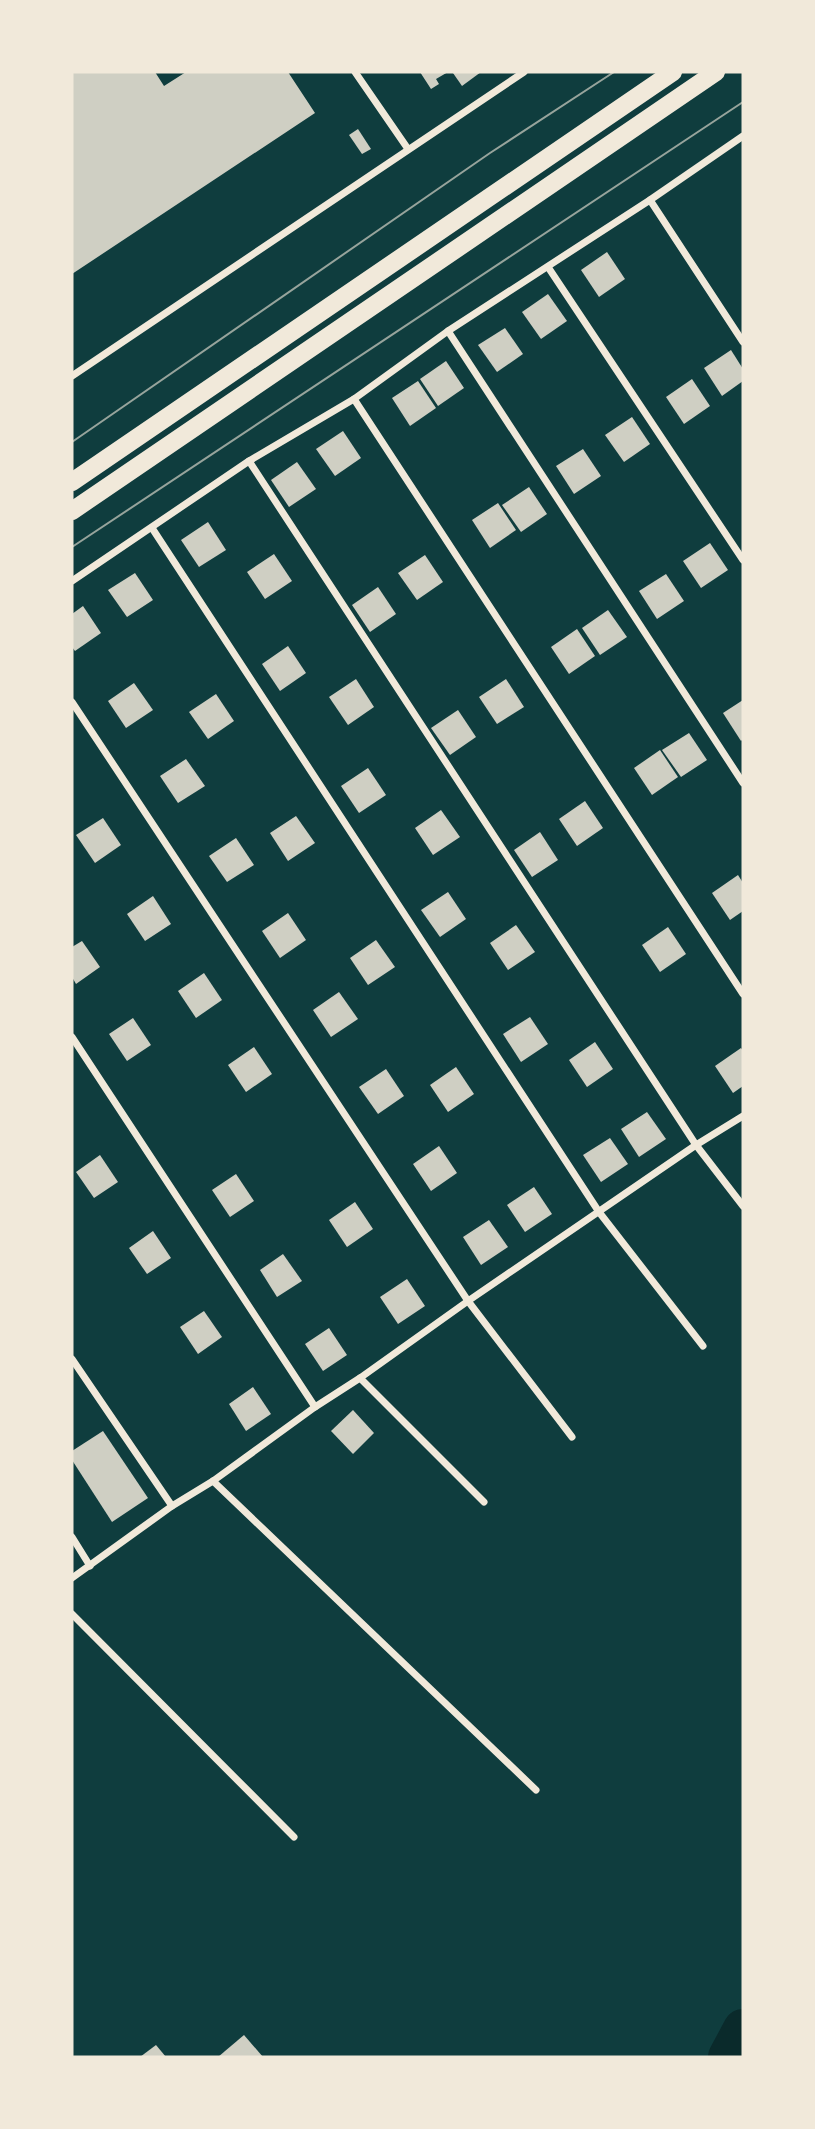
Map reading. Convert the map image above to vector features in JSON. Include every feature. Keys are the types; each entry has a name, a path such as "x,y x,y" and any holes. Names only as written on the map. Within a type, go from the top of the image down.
{"main road":[{"path":"72,482 673,72"},
{"path":"72,511 716,72"}],"street":[{"path":"355,72 408,149"},
{"path":"72,376 524,72"},
{"path":"72,581 249,461 354,399 448,331 650,200 743,136"},
{"path":"650,200 743,342"},
{"path":"548,267 743,560"},
{"path":"448,331 743,783"},
{"path":"354,399 743,994"},
{"path":"249,461 696,1144 743,1206"},
{"path":"152,528 599,1212 703,1346"},
{"path":"72,702 468,1301 572,1437"},
{"path":"72,1037 315,1407"},
{"path":"72,1578 696,1144 743,1116"},
{"path":"72,1359 172,1506"},
{"path":"360,1378 484,1502"},
{"path":"213,1481 536,1790"},
{"path":"72,1537 90,1566"},
{"path":"72,1614 294,1837"}],"building":[{"path":"72,72 155,72 164,86 186,72 288,72 315,113 72,274"},
{"path":"420,72 448,72 436,79 439,84 431,89"},
{"path":"481,72 462,86 453,73"},
{"path":"358,129 371,149 362,154 349,135"},
{"path":"607,252 625,279 599,297 581,270"},
{"path":"548,294 567,321 541,339 522,312"},
{"path":"505,328 523,354 497,372 478,345"},
{"path":"731,350 743,369 743,381 722,396 704,368"},
{"path":"446,361 464,388 438,406 420,379"},
{"path":"692,379 710,406 684,424 666,397"},
{"path":"418,381 436,408 410,426 392,398"},
{"path":"632,417 650,444 624,462 605,435"},
{"path":"343,431 361,458 335,476 316,449"},
{"path":"583,449 601,476 574,494 556,466"},
{"path":"297,462 316,489 289,507 271,480"},
{"path":"529,487 547,514 521,532 502,505"},
{"path":"498,503 516,530 490,548 472,520"},
{"path":"208,522 226,550 199,567 181,540"},
{"path":"710,543 728,570 701,588 683,561"},
{"path":"274,554 292,581 265,599 247,572"},
{"path":"425,555 443,582 417,600 398,573"},
{"path":"135,573 153,600 127,617 108,590"},
{"path":"666,574 684,601 657,619 639,591"},
{"path":"378,587 396,614 370,632 352,605"},
{"path":"83,606 101,633 75,651 72,647 72,614"},
{"path":"608,610 627,637 600,655 582,628"},
{"path":"577,629 595,656 569,674 551,647"},
{"path":"288,646 306,673 280,691 262,664"},
{"path":"356,679 374,707 348,725 329,697"},
{"path":"506,679 524,707 497,724 479,697"},
{"path":"134,683 153,710 126,728 108,701"},
{"path":"216,694 234,721 208,739 189,712"},
{"path":"743,700 743,739 741,741 723,713"},
{"path":"458,710 476,737 450,755 431,728"},
{"path":"689,733 707,760 681,777 662,750"},
{"path":"660,750 678,777 652,795 634,768"},
{"path":"186,759 205,786 178,803 160,776"},
{"path":"368,768 386,795 359,813 341,786"},
{"path":"585,801 603,828 577,846 559,819"},
{"path":"441,810 460,837 433,855 415,828"},
{"path":"296,816 315,843 288,861 270,833"},
{"path":"103,818 121,845 95,863 76,835"},
{"path":"540,832 558,860 532,877 514,850"},
{"path":"236,838 254,865 227,882 209,856"},
{"path":"738,875 743,883 743,911 730,920 712,893"},
{"path":"448,892 466,919 440,937 421,910"},
{"path":"153,896 171,924 145,941 127,914"},
{"path":"288,913 306,940 280,958 262,931"},
{"path":"516,925 535,952 508,970 490,943"},
{"path":"668,927 686,954 660,972 642,945"},
{"path":"376,940 395,967 368,985 350,958"},
{"path":"82,941 100,967 76,984 72,977 72,947"},
{"path":"204,973 222,1000 196,1018 178,991"},
{"path":"339,992 358,1019 331,1037 313,1010"},
{"path":"530,1017 548,1044 521,1062 503,1034"},
{"path":"133,1018 151,1045 127,1061 109,1034"},
{"path":"595,1042 613,1069 587,1087 569,1060"},
{"path":"254,1047 272,1074 246,1092 228,1065"},
{"path":"741,1048 743,1086 733,1093 715,1066"},
{"path":"456,1067 474,1094 448,1112 430,1085"},
{"path":"386,1069 404,1096 378,1114 359,1087"},
{"path":"647,1112 666,1139 639,1157 621,1129"},
{"path":"610,1138 628,1164 601,1182 583,1155"},
{"path":"439,1146 457,1173 431,1191 413,1164"},
{"path":"100,1155 118,1182 94,1198 76,1172"},
{"path":"236,1174 254,1201 230,1217 212,1190"},
{"path":"534,1187 552,1214 525,1232 507,1205"},
{"path":"355,1202 373,1229 347,1247 329,1220"},
{"path":"489,1220 508,1247 481,1265 463,1237"},
{"path":"153,1231 171,1258 147,1274 129,1248"},
{"path":"283,1254 302,1281 277,1297 260,1270"},
{"path":"407,1279 425,1306 398,1324 380,1297"},
{"path":"204,1311 222,1337 198,1354 180,1327"},
{"path":"329,1328 347,1355 323,1371 305,1344"},
{"path":"253,1387 271,1414 246,1431 229,1404"},
{"path":"353,1410 374,1433 353,1454 331,1431"},
{"path":"103,1431 148,1498 112,1522 72,1460 72,1451"},
{"path":"244,2035 263,2057 218,2057"},
{"path":"156,2045 166,2057 140,2057"}],"waterway":[{"path":"728,2057 743,2029"}],"tram line":[{"path":"72,442 490,153 614,72"},
{"path":"72,547 743,102"}]}
